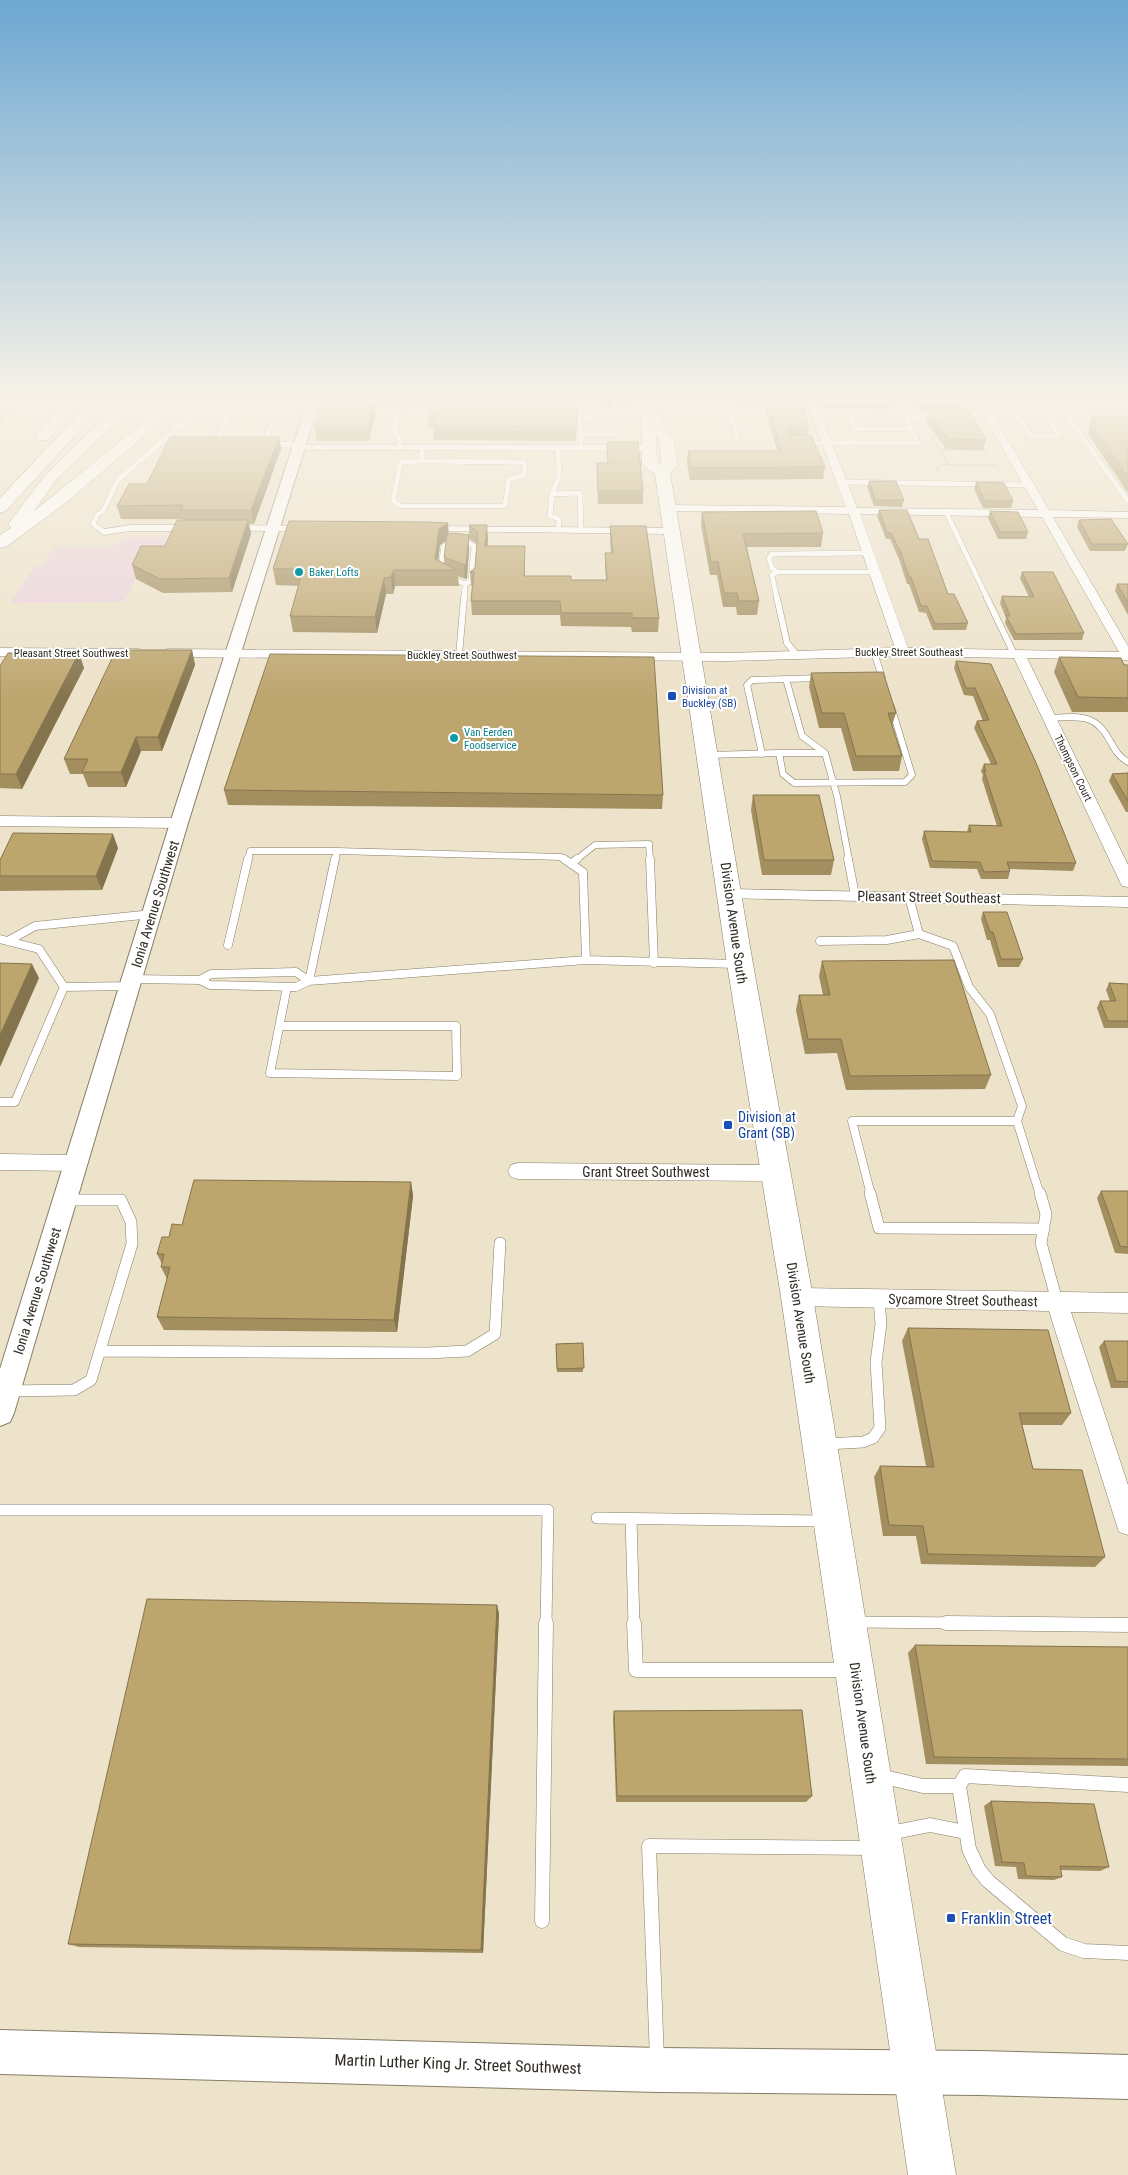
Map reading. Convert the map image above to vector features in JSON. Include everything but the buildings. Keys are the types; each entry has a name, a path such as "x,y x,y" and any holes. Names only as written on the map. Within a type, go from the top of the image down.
{"main road":[{"path":"0,508 10,498"},
{"path":"3,539 34,498"},
{"path":"3,539 44,498"},
{"path":"3,539 63,498"},
{"name":"Division Avenue South","path":"666,498 740,964 833,1521 932,2175"},
{"name":"Martin Luther King Jr. Street Southwest","path":"0,2052 658,2070 1128,2077"}],"street":[{"name":"Ionia Avenue Southwest","path":"0,1413 180,823 282,498"},
{"path":"848,498 903,652"},
{"path":"1034,498 1128,656"},
{"path":"409,529 582,530 669,520 853,511 1128,515"},
{"path":"104,532 130,528 319,529"},
{"name":"Pleasant Street Southwest","path":"0,652 233,654"},
{"name":"Buckley Street Southeast","path":"691,656 903,652 1128,656"},
{"name":"Buckley Street Southwest","path":"233,654 691,656"},
{"name":"Thompson Court","path":"1016,654 1128,882"},
{"path":"0,821 180,823"},
{"name":"Pleasant Street Southeast","path":"730,894 855,895 1128,902"},
{"path":"0,1162 76,1163"},
{"name":"Grant Street Southwest","path":"518,1171 775,1173"},
{"name":"Sycamore Street Southeast","path":"797,1297 1128,1303"},
{"path":"1057,1301 1128,1523"}],"lane":[{"path":"104,532 93,524 109,498"},
{"path":"394,498 393,500 400,506 505,506 508,498"},
{"path":"552,498 550,516 559,519 558,530"},
{"path":"580,498 582,530"},
{"path":"946,512 1016,654"},
{"path":"452,542 466,542 474,546 471,581 465,584 440,573 444,546 452,542"},
{"path":"777,572 772,568 769,558 772,554 868,553"},
{"path":"796,654 787,643 772,575 777,572 875,572"},
{"path":"458,655 465,584"},
{"path":"874,652 885,686"},
{"path":"863,677 882,677"},
{"path":"762,754 747,685 752,680 834,678"},
{"path":"786,679 802,736 825,753 834,783 855,895"},
{"path":"779,753 784,774 794,783 905,782 912,775 888,695"},
{"path":"1049,718 1078,718 1094,721 1100,725 1120,758 1128,762"},
{"path":"708,754 825,753"},
{"path":"571,864 595,845 649,844 654,963"},
{"path":"228,945 250,851 337,851 561,857 583,872 586,960"},
{"path":"309,981 337,851"},
{"path":"908,897 919,934"},
{"path":"4,940 36,926 152,914"},
{"path":"820,940 887,940 919,934 953,946 969,987 990,1014 1022,1106 1017,1121 1046,1214 1041,1243 1057,1301"},
{"path":"4,940 40,949 64,987"},
{"path":"200,980 210,985 296,987 309,981 586,960 740,964"},
{"path":"64,987 131,982 200,980 211,974 296,972 309,981"},
{"path":"280,1026 456,1026 457,1076 270,1073 287,986"},
{"path":"0,1102 15,1102 64,987"},
{"path":"1017,1121 852,1121 879,1228 1044,1229"},
{"path":"7,1391 74,1390 91,1380 100,1351 132,1244 131,1222 121,1200 65,1200"},
{"path":"100,1351 428,1353 467,1351 494,1334 500,1243"},
{"path":"820,1444 863,1442 873,1438 880,1428 876,1362 881,1324 879,1298"},
{"path":"0,1510 548,1510 542,1921"},
{"path":"597,1518 833,1521"},
{"path":"631,1518 636,1670 856,1670"},
{"path":"848,1622 1128,1625"},
{"path":"870,1774 923,1786 959,1786"},
{"path":"1128,1784 965,1776 959,1786 969,1849 979,1870 988,1881 1063,1944 1084,1951 1128,1953"},
{"path":"658,2070 649,1846 881,1842 930,1825 966,1832"}],"shaded area":[{"path":"130,537 178,537 144,560 129,593 122,602 11,603 35,566 41,566 56,547 108,547"}],"place":[{"name":"Baker Lofts","path":"299,572"},
{"name":"Division at Buckley (SB)","path":"672,696"},
{"name":"Van Eerden Foodservice","path":"454,738"},
{"name":"Division at Grant (SB)","path":"728,1125"},
{"name":"Franklin Street","path":"951,1918"}]}
